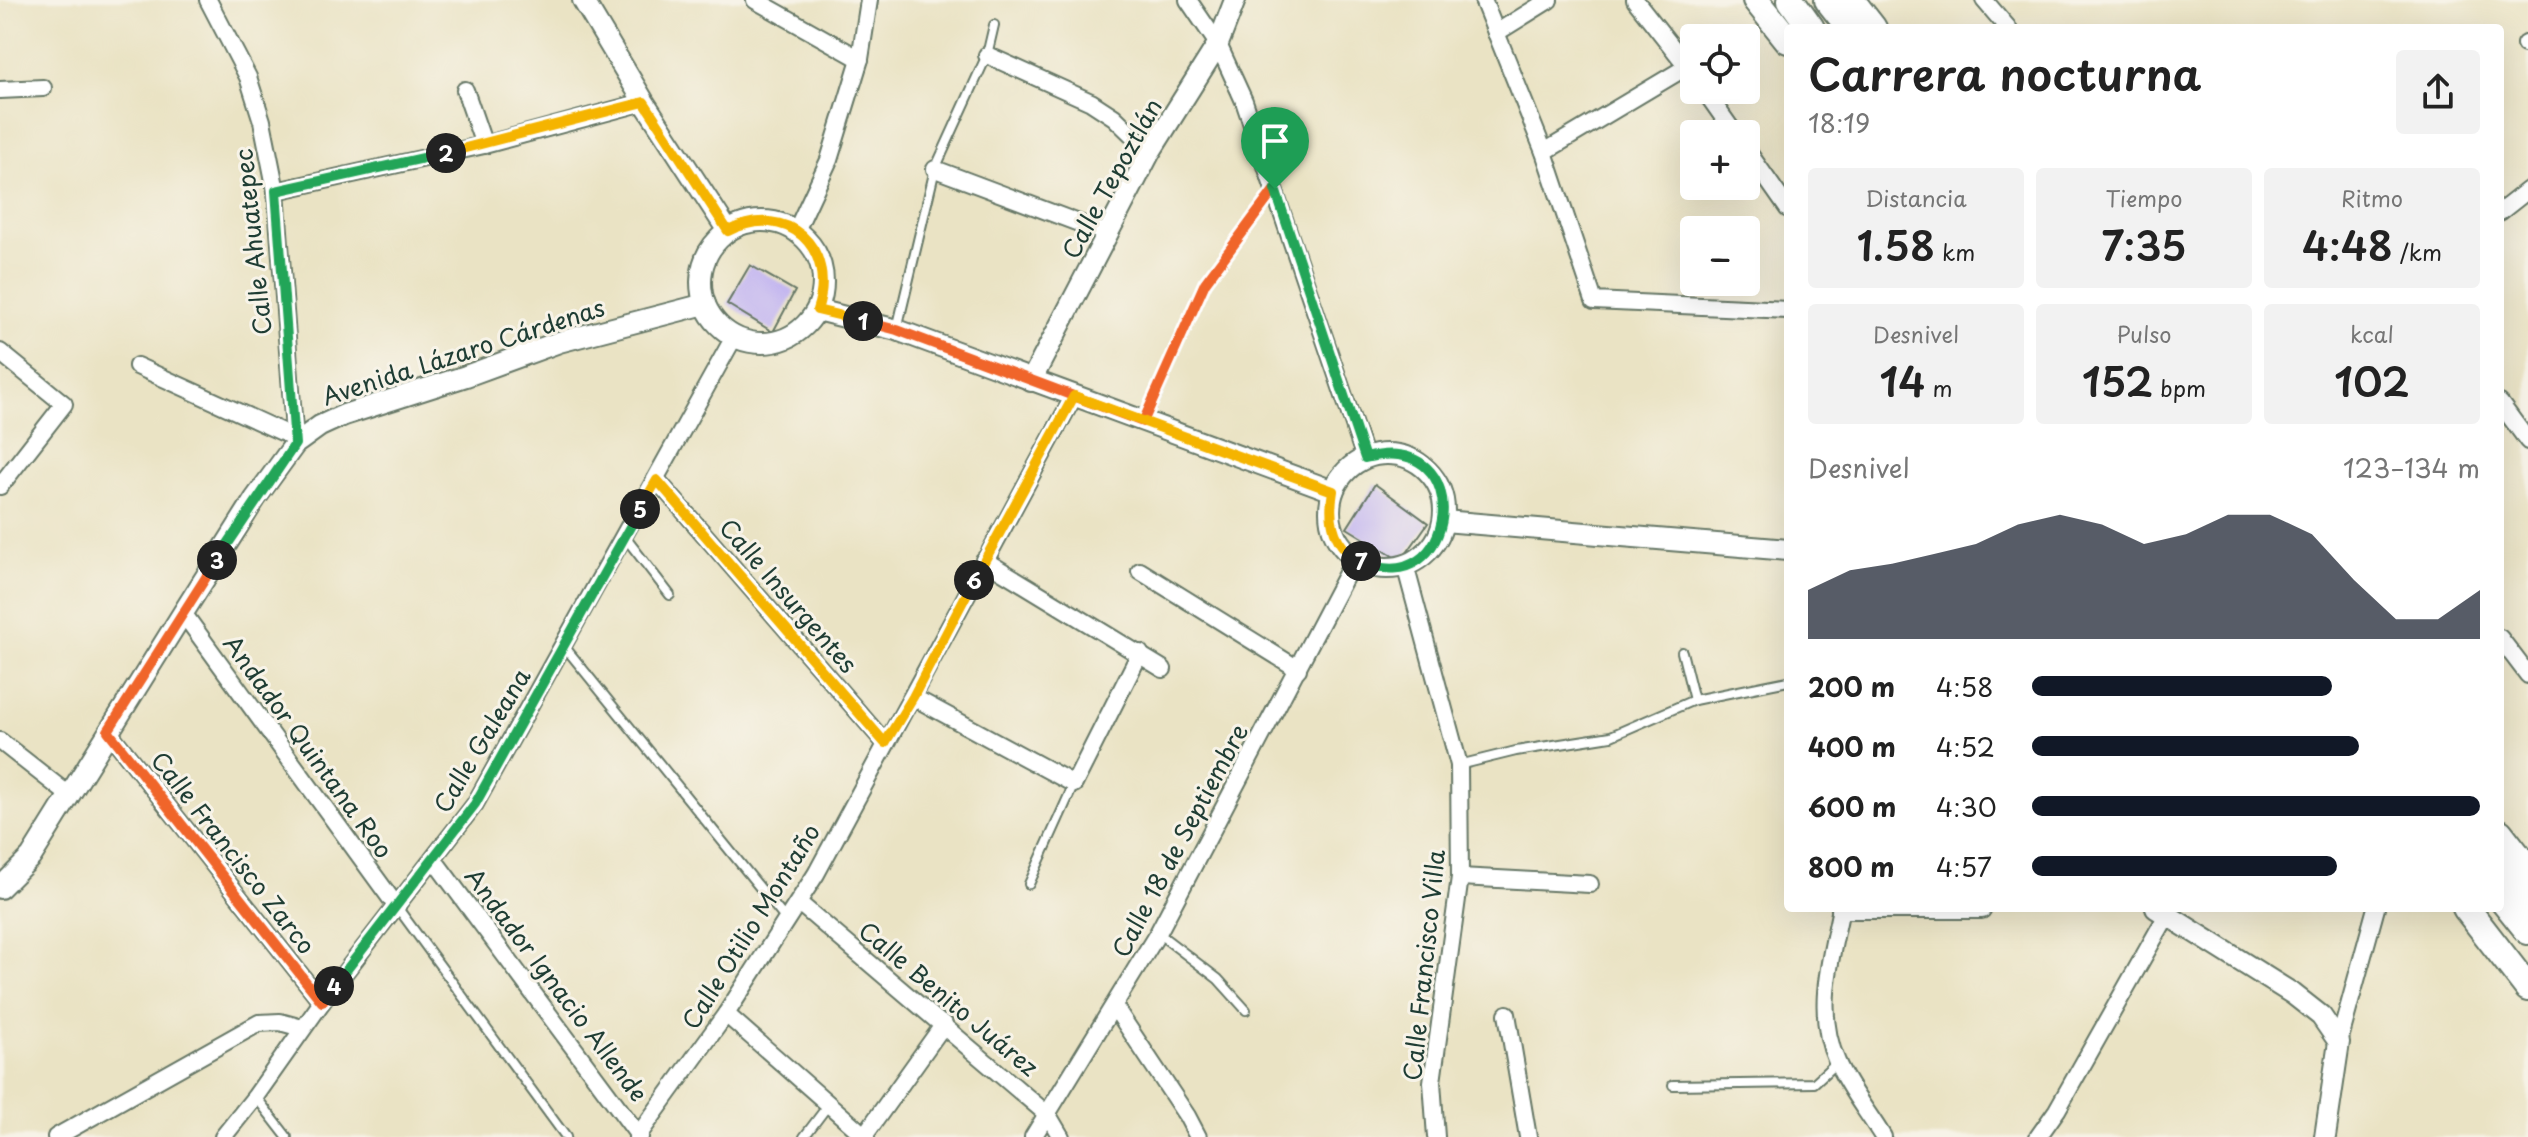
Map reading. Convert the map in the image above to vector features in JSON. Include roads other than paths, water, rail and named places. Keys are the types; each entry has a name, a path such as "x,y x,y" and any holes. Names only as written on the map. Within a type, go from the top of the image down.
{"main road":[{"path":"1756,0 1784,35"},
{"path":"1791,0 1808,24"},
{"path":"1828,0 1847,24"},
{"path":"1851,0 1870,24"},
{"path":"2504,838 2528,869"},
{"path":"2504,868 2528,899"},
{"path":"2504,901 2528,931"},
{"path":"2469,912 2528,988"}],"street":[{"name":"Calle Ahuatepec","path":"208,0 248,77 262,121 276,191 294,440"},
{"path":"583,0 644,102 728,231"},
{"path":"755,0 860,59"},
{"path":"796,231 829,160 860,59 869,0"},
{"path":"1188,0 1218,44 1244,101 1365,458"},
{"name":"Calle Tepoztlán","path":"1031,381 1150,152 1218,44 1235,0"},
{"path":"1483,0 1544,152 1594,301 1784,310"},
{"path":"1496,33 1549,0"},
{"path":"1635,0 1680,57"},
{"path":"1984,0 2005,24"},
{"path":"987,55 1091,102 1114,117 1150,152"},
{"path":"1544,152 1680,77"},
{"path":"0,90 43,88"},
{"path":"465,90 484,145"},
{"path":"276,191 484,145 644,102"},
{"path":"935,169 1108,234"},
{"path":"1760,169 1784,203"},
{"path":"2504,209 2528,190"},
{"path":"769,221 796,231 814,250 823,275 823,293 817,310 806,325 790,337 772,343 752,343 734,337 711,317 700,284 703,264 713,245 740,225 769,221"},
{"name":"Avenida Lázaro Cárdenas","path":"0,888 31,857 294,440 344,415 559,342 705,304"},
{"path":"817,310 897,330 1333,491"},
{"name":"Calle Galeana","path":"223,1137 255,1097 302,1028 475,804 734,337"},
{"path":"0,352 64,404 0,486"},
{"path":"137,366 294,440"},
{"name":"Calle Otilio Montaño","path":"638,1136 726,1014 799,903 1074,396"},
{"path":"2504,408 2528,441"},
{"path":"1396,454 1423,466 1434,477 1441,491 1444,521 1439,536 1419,558 1405,565 1388,568 1371,566 1355,558 1341,545 1332,529 1329,510 1333,491 1341,477 1365,458 1396,454"},
{"name":"Calle Insurgentes","path":"657,480 885,743"},
{"path":"1444,521 1784,550"},
{"name":"Calle 18 de Septiembre","path":"1033,1137 1158,933 1355,558"},
{"path":"984,560 1163,669"},
{"name":"Calle Francisco Villa","path":"1405,565 1459,765 1460,877 1432,1082 1436,1137"},
{"path":"1140,571 1298,669"},
{"name":"Andador Quintana Roo","path":"183,613 397,907"},
{"path":"2504,643 2528,675"},
{"path":"913,697 1074,784 1140,653"},
{"name":"Calle Francisco Zarco","path":"108,731 322,1002"},
{"path":"0,741 70,796"},
{"name":"Andador Ignacio Allende","path":"434,860 638,1136"},
{"path":"1460,877 1590,884"},
{"name":"Calle Benito Juárez","path":"799,903 1048,1115 1061,1137"},
{"path":"1839,912 1827,965 1825,1002 1829,1036 1837,1062 1883,1137"},
{"path":"2038,1137 2057,1110 2163,912"},
{"path":"2166,912 2293,994 2321,1016 2339,1042"},
{"path":"2325,1137 2339,1042 2375,912"},
{"path":"1114,1006 1198,1137"},
{"path":"726,1014 865,1136 944,1024"},
{"path":"1507,1014 1528,1137"},
{"path":"56,1137 259,1023 280,1022 302,1028"}],"lane":[{"path":"897,330 935,169 987,55 994,25"},
{"path":"1143,422 1205,283 1275,189"},
{"path":"625,537 670,595"},
{"path":"564,646 787,921"},
{"path":"1682,652 1694,700"},
{"path":"1459,765 1516,751 1611,736 1694,700 1784,682"},
{"path":"1029,884 1074,784"},
{"path":"397,907 566,1137"},
{"path":"1158,933 1218,979 1246,1010"},
{"path":"1673,1085 1814,1083 1837,1062"},
{"path":"255,1097 287,1137"},
{"path":"804,1137 829,1104"}]}
